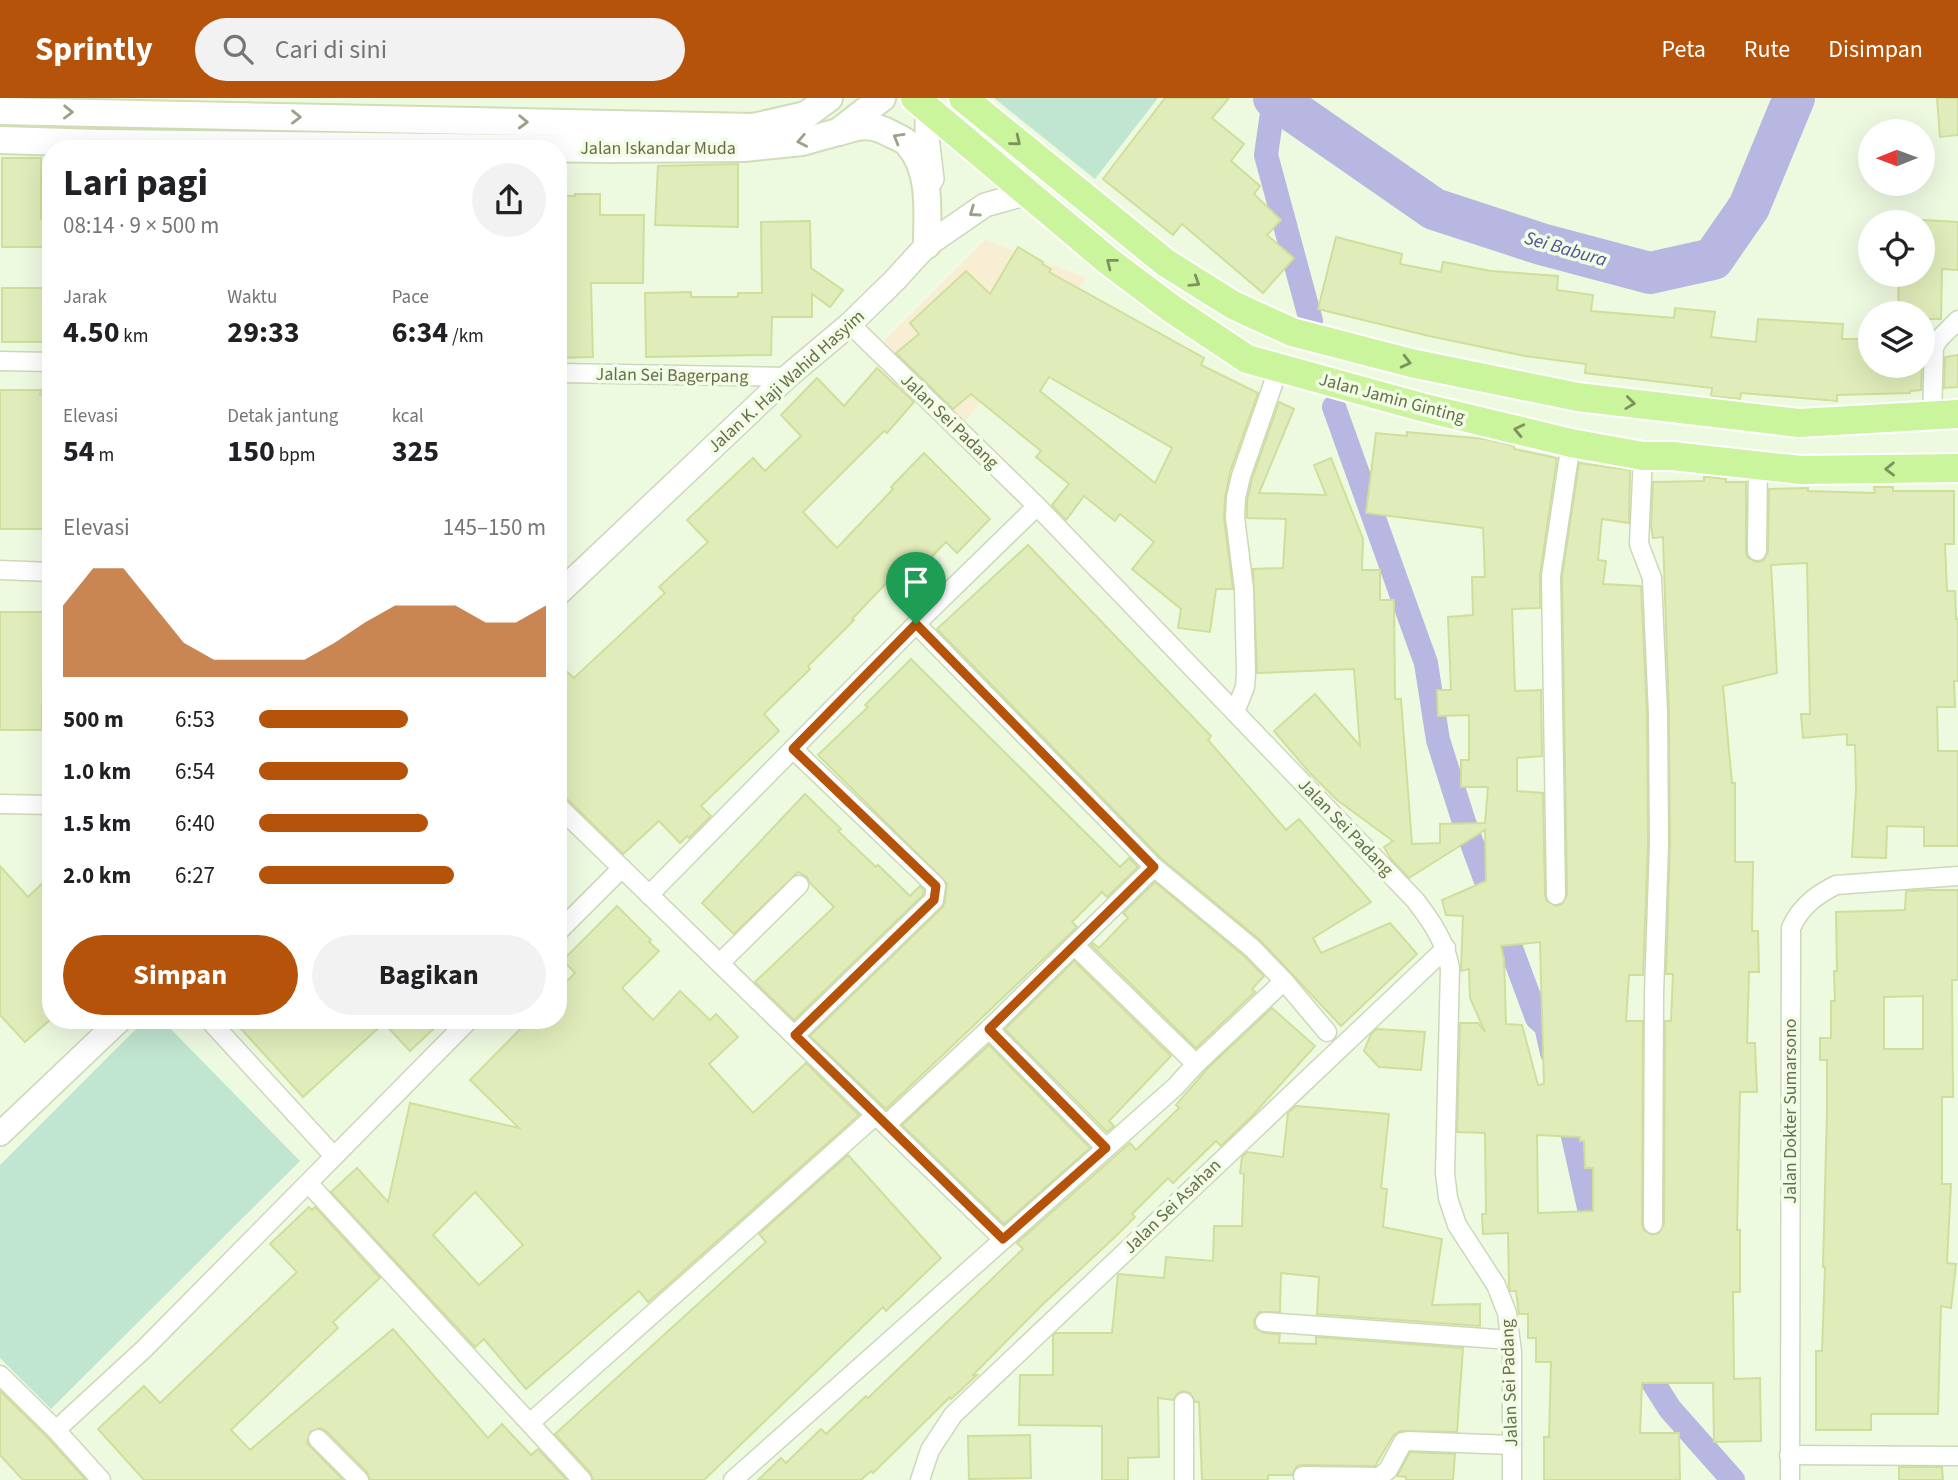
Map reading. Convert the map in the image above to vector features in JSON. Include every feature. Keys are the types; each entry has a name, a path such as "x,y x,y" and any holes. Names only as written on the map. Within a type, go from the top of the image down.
{"main road":[{"name":"Jalan Iskandar Muda","path":"0,111 102,105 195,114 753,127 806,115 830,98"},
{"name":"Jalan Iskandar Muda","path":"567,149 744,148 802,142 838,132 882,98"},
{"path":"963,98 1166,263 1233,305 1292,332 1411,363 1578,397 1800,423 1945,415"},
{"name":"Jalan Jamin Ginting","path":"922,102 1107,261 1247,359 1421,407 1571,443 1643,456 1672,456 1801,470 1958,468"},
{"path":"195,114 197,140"},
{"path":"838,132 854,127 877,126 908,144 923,169 927,203 927,245"},
{"name":"Jalan Iskandar Muda","path":"0,140 42,141"},
{"path":"1571,443 1578,397"}],"street":[{"path":"922,102 932,180 927,245"},
{"name":"Jalan K. Haji Wahid Hasyim","path":"567,582 786,377 850,324 927,245 985,205 1028,193"},
{"path":"1945,415 1934,347 1958,320"},
{"name":"Jalan Sei Padang","path":"850,324 1037,506 1415,900 1433,923 1446,948 1450,968 1445,1174 1448,1198 1457,1225 1496,1285 1507,1313 1510,1340 1512,1480"},
{"path":"0,361 42,362"},
{"path":"1236,712 1247,673 1244,589 1235,517 1236,498 1241,476 1279,367"},
{"name":"Jalan Sei Bagerpang","path":"567,373 786,377"},
{"path":"1556,895 1551,576 1571,443"},
{"path":"1643,456 1639,544 1652,578 1659,740 1660,844 1654,994 1653,1224"},
{"path":"1757,551 1758,465"},
{"path":"649,895 916,624 1037,506"},
{"path":"0,570 42,572"},
{"path":"916,624 1154,867 1252,948 1284,981 1326,1032"},
{"path":"793,749 936,886 934,900 795,1035"},
{"path":"0,804 42,805"},
{"path":"567,815 1003,1239"},
{"path":"530,1423 989,1029 1154,867"},
{"path":"567,923 622,868"},
{"name":"Jalan Dokter Sumarsono","path":"1790,1480 1791,928 1797,914 1819,894 1836,885 1958,876"},
{"path":"720,963 799,885"},
{"path":"1075,946 1196,1064"},
{"name":"Jalan Sei Asahan","path":"920,1480 930,1450 953,1415 1446,948"},
{"path":"733,1480 1175,1087 1284,981"},
{"path":"0,1134 111,1029"},
{"path":"217,1029 333,1155"},
{"path":"55,1430 144,1349 460,1029"},
{"path":"989,1029 1106,1148"},
{"path":"309,1184 582,1480"},
{"path":"1265,1322 1510,1340"},
{"path":"0,1375 101,1480"},
{"path":"1184,1402 1184,1480"},
{"path":"318,1439 359,1480"},
{"path":"1303,1476 1379,1476 1388,1470 1403,1442 1408,1441 1512,1445"},
{"path":"1789,1455 1958,1456"}],"shaded area":[{"path":"985,240 1087,278 961,426 884,341"}],"green space":[{"path":"994,98 1158,98 1095,179"},
{"path":"136,1029 171,1029 300,1161 51,1409 0,1358 0,1165"}],"building":[{"path":"1165,98 1229,98 1212,118 1244,144 1231,161 1260,186 1254,194 1281,220 1267,235 1294,258 1263,293 1182,224 1173,235 1103,179"},
{"path":"1937,98 1958,98 1958,135 1940,137"},
{"path":"2,158 41,158 42,247 2,247"},
{"path":"738,164 738,227 655,225 658,166"},
{"path":"600,194 600,215 644,215 643,283 591,283 593,357 567,358 567,196"},
{"path":"810,221 811,268 843,290 830,307 812,294 812,317 772,317 771,355 646,357 645,293 691,292 691,297 738,297 738,293 762,293 761,222"},
{"path":"1935,221 1958,222 1958,270 1942,269 1941,319 1935,319 1935,301 1898,301 1899,287 1935,287"},
{"path":"1336,237 1402,254 1400,264 1441,272 1443,262 1491,271 1558,276 1557,290 1593,295 1591,311 1674,318 1675,308 1715,312 1711,337 1756,342 1758,319 1843,324 1842,339 1858,339 1858,378 1922,378 1921,390 1910,393 1837,395 1837,401 1741,393 1740,399 1711,396 1712,388 1585,373 1586,364 1525,356 1318,309"},
{"path":"1018,247 1043,262 1042,264 1051,269 1049,272 1204,358 1201,365 1258,393 1230,472 1225,497 1224,518 1233,589 1216,589 1210,632 1178,628 1181,609 1132,569 1154,542 1120,514 1115,521 1084,496 1066,520 1052,505 1069,484 1036,457 1041,451 971,394 953,409 896,353 919,334 910,323 966,271 990,294","holes":["1049,377 1172,448 1155,483 1040,391"]},
{"path":"2,288 42,288 42,342 2,342"},
{"path":"1958,355 1958,387 1944,388 1945,357"},
{"path":"877,368 914,402 887,433 884,431 803,512 837,548 924,453 990,519 957,553 946,542 908,581 898,571 852,619 854,620 808,666 810,669 764,714 779,731 701,806 711,816 689,838 687,836 680,843 659,821 623,854 567,799 567,672 574,678 665,593 659,587 708,542 687,520 753,458 765,471 801,436 781,415 817,378 844,406"},
{"path":"0,390 41,390 42,529 0,529"},
{"path":"1279,402 1294,409 1259,493 1326,495 1314,465 1331,458 1363,539 1362,570 1380,570 1380,600 1394,600 1395,699 1401,699 1412,844 1440,843 1440,824 1485,823 1488,787 1461,787 1461,760 1469,760 1469,715 1438,716 1437,690 1451,690 1448,617 1473,615 1472,577 1485,577 1483,528 1366,513 1376,433 1407,436 1407,432 1485,439 1514,446 1514,449 1557,458 1540,575 1540,608 1512,609 1515,691 1541,690 1542,756 1517,758 1517,791 1543,793 1545,895 1547,901 1556,906 1562,904 1567,895 1562,577 1579,463 1630,470 1629,523 1602,519 1598,560 1606,561 1603,584 1641,586 1647,714 1648,844 1643,975 1629,975 1626,1021 1643,1021 1642,1224 1644,1230 1652,1235 1659,1233 1664,1224 1665,1021 1671,1021 1673,974 1666,974 1670,844 1663,537 1653,538 1653,482 1704,481 1704,477 1709,477 1726,479 1726,482 1746,482 1746,551 1747,557 1756,562 1763,561 1768,552 1769,489 1808,488 1808,491 1875,493 1874,487 1893,487 1893,491 1954,491 1954,544 1945,544 1947,591 1955,591 1958,619 1958,681 1954,681 1955,707 1937,707 1938,751 1958,751 1958,846 1924,846 1924,827 1887,826 1886,858 1852,857 1856,790 1855,745 1847,745 1847,734 1803,738 1801,714 1810,714 1807,563 1771,565 1777,673 1723,686 1732,783 1735,783 1735,862 1753,862 1752,931 1758,931 1759,972 1749,972 1747,1043 1755,1043 1757,1092 1740,1092 1737,1230 1740,1230 1740,1292 1733,1292 1734,1379 1760,1378 1761,1441 1714,1442 1713,1383 1642,1383 1640,1433 1679,1433 1680,1480 1544,1480 1544,1437 1549,1437 1551,1362 1536,1362 1536,1338 1528,1338 1528,1314 1519,1314 1516,1291 1510,1291 1508,1233 1483,1234 1482,1214 1486,1214 1485,1133 1457,1132 1460,1023 1478,1023 1485,1032 1470,998 1469,969 1461,971 1463,916 1446,915 1442,900 1486,881 1485,830 1409,878 1384,847 1393,841 1337,800 1274,731 1315,694 1360,746 1354,669 1257,673 1253,569 1283,568 1286,519 1247,518 1247,500","holes":["1540,942 1544,1084 1538,1085 1522,1025 1506,1024 1504,959 1501,946","1537,1135 1580,1137 1580,1141 1584,1141 1585,1168 1593,1168 1593,1211 1538,1213"]},
{"path":"1028,545 1211,736 1208,740 1286,830 1299,819 1371,902 1313,938 1321,953 1390,923 1417,954 1341,1026 1260,940 1162,859 937,629"},
{"path":"0,612 42,612 42,730 0,730"},
{"path":"911,659 1120,867 1129,858 1138,867 1107,897 1102,892 1072,922 1077,927 886,1109 810,1036 942,908 947,883 818,755 868,707 865,705"},
{"path":"805,794 841,829 838,831 910,896 920,886 924,890 923,895 794,1020 755,982 834,907 807,877 798,872 734,934 702,903"},
{"path":"0,866 28,897 42,884 42,1027 25,1042 0,1015"},
{"path":"1155,882 1264,976 1252,989 1255,992 1196,1048 1091,945 1093,943 1099,948 1128,918 1123,913"},
{"path":"1958,890 1958,980 1952,980 1953,1097 1942,1097 1942,1184 1951,1184 1947,1263 1956,1264 1951,1308 1941,1306 1938,1414 1871,1414 1871,1430 1816,1430 1816,1351 1822,1351 1825,1267 1827,1111 1827,1060 1820,1060 1820,1038 1831,1038 1831,1001 1835,1001 1834,971 1837,971 1836,912 1905,910 1906,891","holes":["1923,996 1923,1049 1884,1049 1884,997"]},
{"path":"617,906 659,951 622,988 653,1020 680,991 710,1020 716,1014 738,1037 709,1064 753,1113 806,1063 859,1115 648,1302 639,1291 526,1389 484,1339 475,1347 331,1192 357,1168 388,1202 410,1103 519,1128 470,1080 520,1029 567,1029 567,981 575,973 567,964 567,956","holes":["475,1192 523,1245 479,1285 433,1235"]},
{"path":"1074,961 1171,1056 1109,1121 1114,1126 1107,1132 1005,1029"},
{"path":"1272,1008 1315,1046 1221,1146 1216,1141 1173,1183 1168,1178 1132,1214 1135,1217 973,1375 977,1375 951,1399 950,1397 873,1473 871,1471 861,1480 758,1480 781,1458 786,1463 821,1429 826,1434 866,1396 868,1398 1023,1249 1017,1243 1130,1143 1136,1150 1179,1108 1176,1105 1208,1068"},
{"path":"241,1029 377,1029 303,1097"},
{"path":"390,1029 433,1029 410,1051"},
{"path":"1377,1029 1425,1032 1421,1070 1379,1067 1364,1051 1371,1034"},
{"path":"989,1045 1090,1148 1004,1224 902,1125"},
{"path":"1296,1106 1389,1114 1381,1188 1387,1189 1383,1227 1442,1239 1432,1305 1480,1304 1480,1326 1317,1314 1319,1277 1281,1273 1280,1312 1259,1312 1254,1320 1255,1328 1264,1333 1280,1334 1279,1343 1316,1344 1316,1337 1463,1348 1457,1432 1400,1431 1393,1436 1375,1466 1303,1465 1297,1466 1292,1475 1268,1475 1268,1480 1202,1480 1199,1402 1195,1402 1190,1393 1183,1391 1173,1400 1158,1398 1159,1457 1128,1458 1128,1480 1102,1480 1102,1426 1019,1425 1020,1375 1053,1375 1053,1336 1056,1333 1112,1333 1118,1274 1164,1278 1166,1257 1213,1261 1214,1226 1242,1226 1242,1157 1247,1152 1283,1157 1288,1113"},
{"path":"848,1155 941,1258 886,1311 883,1307 704,1480 593,1480 590,1472 555,1434 766,1242 759,1234"},
{"path":"309,1207 312,1210 315,1207 380,1278 333,1322 338,1328 231,1430 250,1450 393,1329 488,1438 502,1424 531,1455 538,1449 567,1480 370,1480 367,1472 320,1428 310,1432 307,1443 343,1480 144,1480 98,1429 144,1386 160,1403 297,1272 270,1244"},
{"path":"0,1391 86,1480 23,1480 0,1455"},
{"path":"1030,1435 1031,1478 969,1479 968,1436"},
{"path":"1410,1452 1455,1454 1453,1480 1406,1480 1406,1477 1397,1476"},
{"path":"1899,1467 1942,1467 1943,1480 1899,1480"}],"waterway":[{"name":"Sei Babura","path":"1274,98 1434,209 1541,244 1650,273 1713,259 1749,207 1794,98"},
{"path":"1274,99 1266,155 1311,321"},
{"path":"1334,407 1426,663 1438,740 1464,822 1537,1018 1546,1026 1552,1053"},
{"path":"1566,1105 1597,1244"},
{"path":"1637,1357 1670,1409 1733,1480"}],"route":[{"path":"916,624 1154,867 989,1029 1106,1148 1003,1239 795,1035 934,900 936,894 936,886 793,749 916,624"}]}
